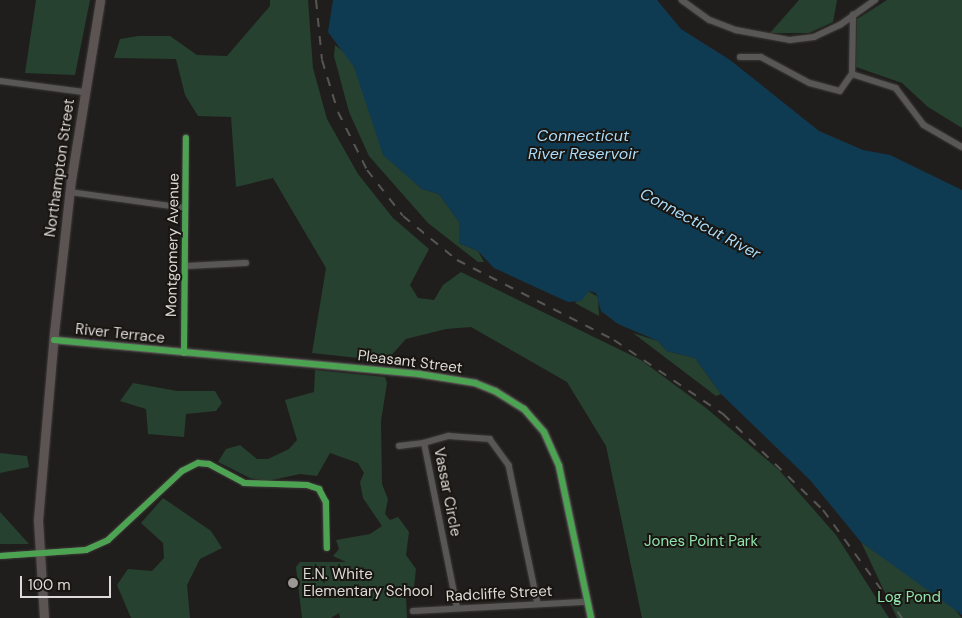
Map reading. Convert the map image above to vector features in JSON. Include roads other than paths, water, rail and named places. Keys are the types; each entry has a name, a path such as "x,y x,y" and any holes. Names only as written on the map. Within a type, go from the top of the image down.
{"main road":[{"name":"Northampton Street","path":"44,618 38,520 54,340 70,192 84,92 100,0"}],"street":[{"path":"682,0 710,20 766,38 814,36 854,15 875,0"},
{"path":"740,57 762,57 832,90 845,86 852,74 854,15"},
{"path":"852,74 896,88 924,125 962,147"},
{"path":"0,81 84,92"},
{"name":"Montgomery Avenue","path":"184,353 186,138"},
{"path":"70,192 186,208"},
{"path":"185,266 246,263"},
{"name":"River Terrace","path":"54,340 184,353"},
{"name":"Pleasant Street","path":"184,353 419,374 496,391 524,409 544,432 560,466 591,618"},
{"name":"Vassar Circle","path":"457,608 424,442 468,435 497,444 509,465 538,604"},
{"path":"399,446 424,442"},
{"path":"0,556 86,550 108,540 182,471 198,463 208,464 244,483 307,485 319,489 328,517 327,548"},
{"name":"Radcliffe Street","path":"412,611 587,602"}],"water":[{"name":"Connecticut River Reservoir","path":"333,0 657,0 681,29 730,60 819,131 863,150 890,155 962,190 962,615 861,542 810,480 721,394 695,358 667,351 658,341 618,324 601,311 596,293 589,291 581,301 568,302 494,268 478,251 459,243 459,222 439,194 422,189 383,155 354,67 328,32"}],"railway":[{"path":"316,0 322,60 338,112 367,170 403,216 457,260 614,340 723,414 823,510 902,618"}],"place":[{"name":"E.N. White Elementary School","path":"293,583"}],"water label":[{"name":"Connecticut River","path":"700,224"}],"park label":[{"name":"Jones Point Park","path":"701,542"},
{"name":"Log Pond","path":"909,598"}]}
